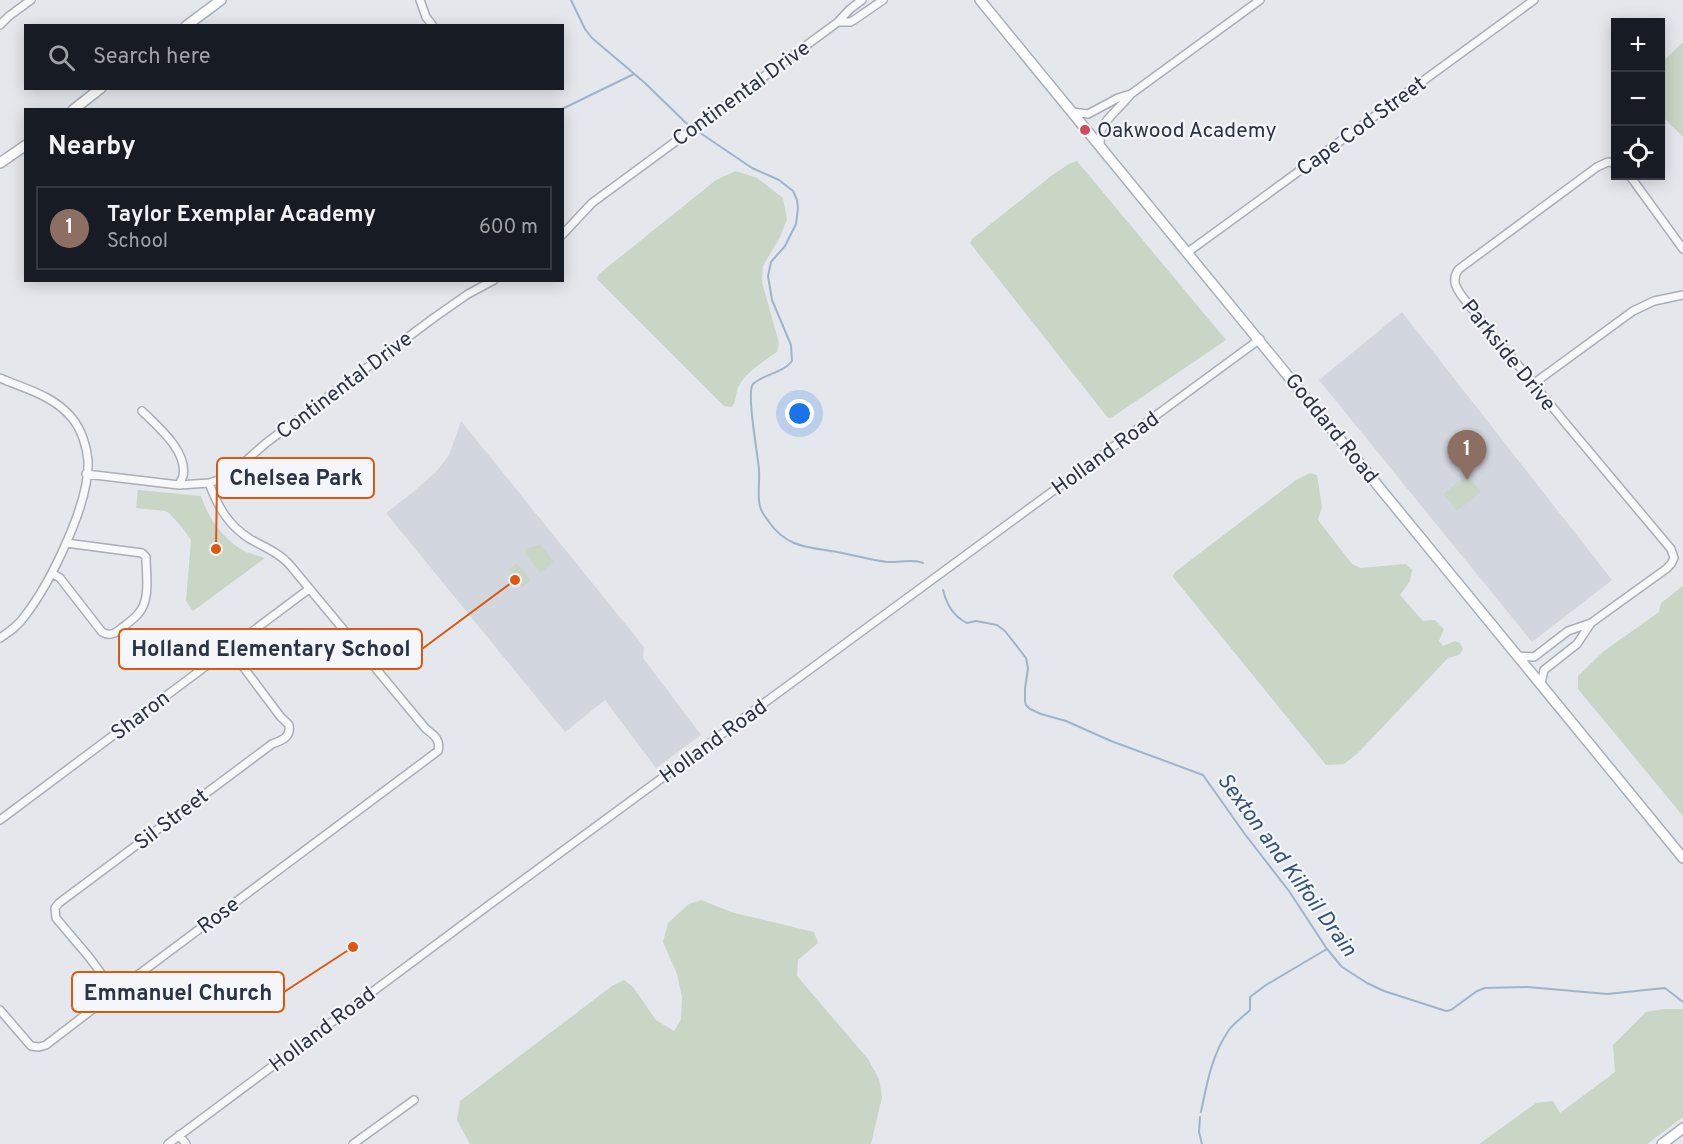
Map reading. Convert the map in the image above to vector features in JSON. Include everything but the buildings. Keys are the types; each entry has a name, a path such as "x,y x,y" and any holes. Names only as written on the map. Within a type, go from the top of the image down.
{"main road":[{"path":"189,24 220,0"},
{"name":"Goddard Road","path":"980,0 1683,858"},
{"path":"76,108 98,90"},
{"path":"0,163 24,145"},
{"path":"1662,1144 1683,1128"}],"street":[{"path":"0,25 31,0"},
{"path":"420,0 426,17 431,24"},
{"name":"Continental Drive","path":"564,233 592,203 838,22 862,0"},
{"name":"Continental Drive","path":"838,22 850,22 883,0"},
{"path":"1100,146 1101,129 1108,118 1123,105 1131,94 1260,0"},
{"name":"Cape Cod Street","path":"1188,252 1534,0"},
{"path":"1071,112 1088,114 1118,98 1131,94"},
{"name":"Parkside Drive","path":"1591,623 1666,569 1674,558 1671,549 1459,293 1454,282 1456,273 1468,262 1597,167 1611,162"},
{"path":"1633,180 1683,249"},
{"name":"Continental Drive","path":"87,474 179,485 209,483 232,473 266,443 435,317 490,282"},
{"path":"1533,384 1633,311 1654,301 1683,295"},
{"name":"Holland Road","path":"168,1144 507,891 1260,339"},
{"path":"0,378 43,395 72,418 80,432 88,464 81,501 52,573 23,618 0,638"},
{"path":"142,411 168,436 182,461 183,476 179,485"},
{"path":"209,483 219,508 231,524 248,538 273,550 283,558 309,589"},
{"path":"52,573 60,578 106,635 118,631 143,607 146,597 146,557 142,553 66,543"},
{"name":"Sharon","path":"0,820 309,589"},
{"name":"Rose","path":"0,1010 31,1046 46,1045 423,761 436,754 439,747 436,737 426,729 309,589"},
{"path":"1518,656 1534,657 1568,631 1591,623"},
{"path":"1541,684 1544,670 1577,644 1591,623"},
{"name":"Sil Street","path":"115,992 56,918 55,908 58,903 272,744 288,736 289,725 229,648"},
{"path":"353,1144 414,1100"},
{"path":"179,1135 186,1144"}],"shaded area":[{"path":"1402,312 1612,580 1532,642 1319,380"},
{"path":"461,421 644,647 643,658 701,735 656,768 605,700 565,732 386,513 436,472 449,455"}],"green space":[{"path":"1683,42 1683,137 1665,119 1665,59"},
{"path":"1077,161 1226,340 1111,418 1108,418 970,243 972,239 1051,176"},
{"path":"736,171 757,178 783,198 787,219 780,237 763,266 762,282 779,343 777,352 747,375 738,387 732,407 724,406 597,279 599,274 716,180"},
{"path":"1310,473 1317,475 1322,507 1318,520 1352,564 1361,568 1406,564 1412,570 1410,581 1400,595 1423,621 1435,620 1444,629 1439,641 1443,646 1455,641 1460,643 1463,649 1459,655 1448,658 1358,753 1344,764 1326,765 1173,577 1175,572 1296,480"},
{"path":"1468,477 1481,492 1457,511 1443,494"},
{"path":"138,490 201,496 213,520 231,542 246,552 265,558 193,611 186,601 191,540 169,513 136,508"},
{"path":"541,545 554,562 540,573 524,552 526,548"},
{"path":"517,563 531,580 522,587 509,570"},
{"path":"1683,586 1683,816 1578,689 1578,676 1604,651 1659,612 1661,603"},
{"path":"701,900 731,912 814,932 818,943 798,960 797,976 868,1059 879,1079 882,1097 871,1144 470,1144 457,1120 460,1101 612,986 624,980 633,987 656,1020 674,1031 681,1019 682,997 677,974 663,942 668,923 689,904"},
{"path":"1683,1009 1683,1117 1647,1144 1479,1144 1536,1103 1553,1101 1560,1113 1615,1072 1613,1045 1646,1012"}],"waterway":[{"name":"Sexton and Kilfoil Drain","path":"571,0 592,38 645,83 687,124 752,168 779,180 793,191 797,200 796,224 785,246 771,262 768,276 772,300 791,345 792,361 784,368 757,381 751,389 759,470 759,502 764,515 776,531 799,545 881,561 923,563"},
{"path":"564,108 634,74"},
{"name":"Sexton and Kilfoil Drain","path":"943,590 949,605 958,617 967,623 976,621 997,625 1005,631 1026,658 1028,668 1025,701 1030,709 1203,775 1289,891 1327,949 1342,967 1367,983 1384,991 1446,1011 1485,988 1528,987 1607,994 1665,988 1683,1002"},
{"path":"1201,1112 1218,1049 1231,1027 1250,1010 1250,997 1327,949"},
{"path":"1200,1117 1199,1132 1202,1144"}],"place":[{"name":"Oakwood Academy","path":"1085,130"},
{"name":"Taylor Exemplar Academy","path":"1467,480"},
{"name":"Chelsea Park","path":"216,549"},
{"name":"Holland Elementary School","path":"515,580"},
{"name":"Emmanuel Church","path":"353,947"}]}
